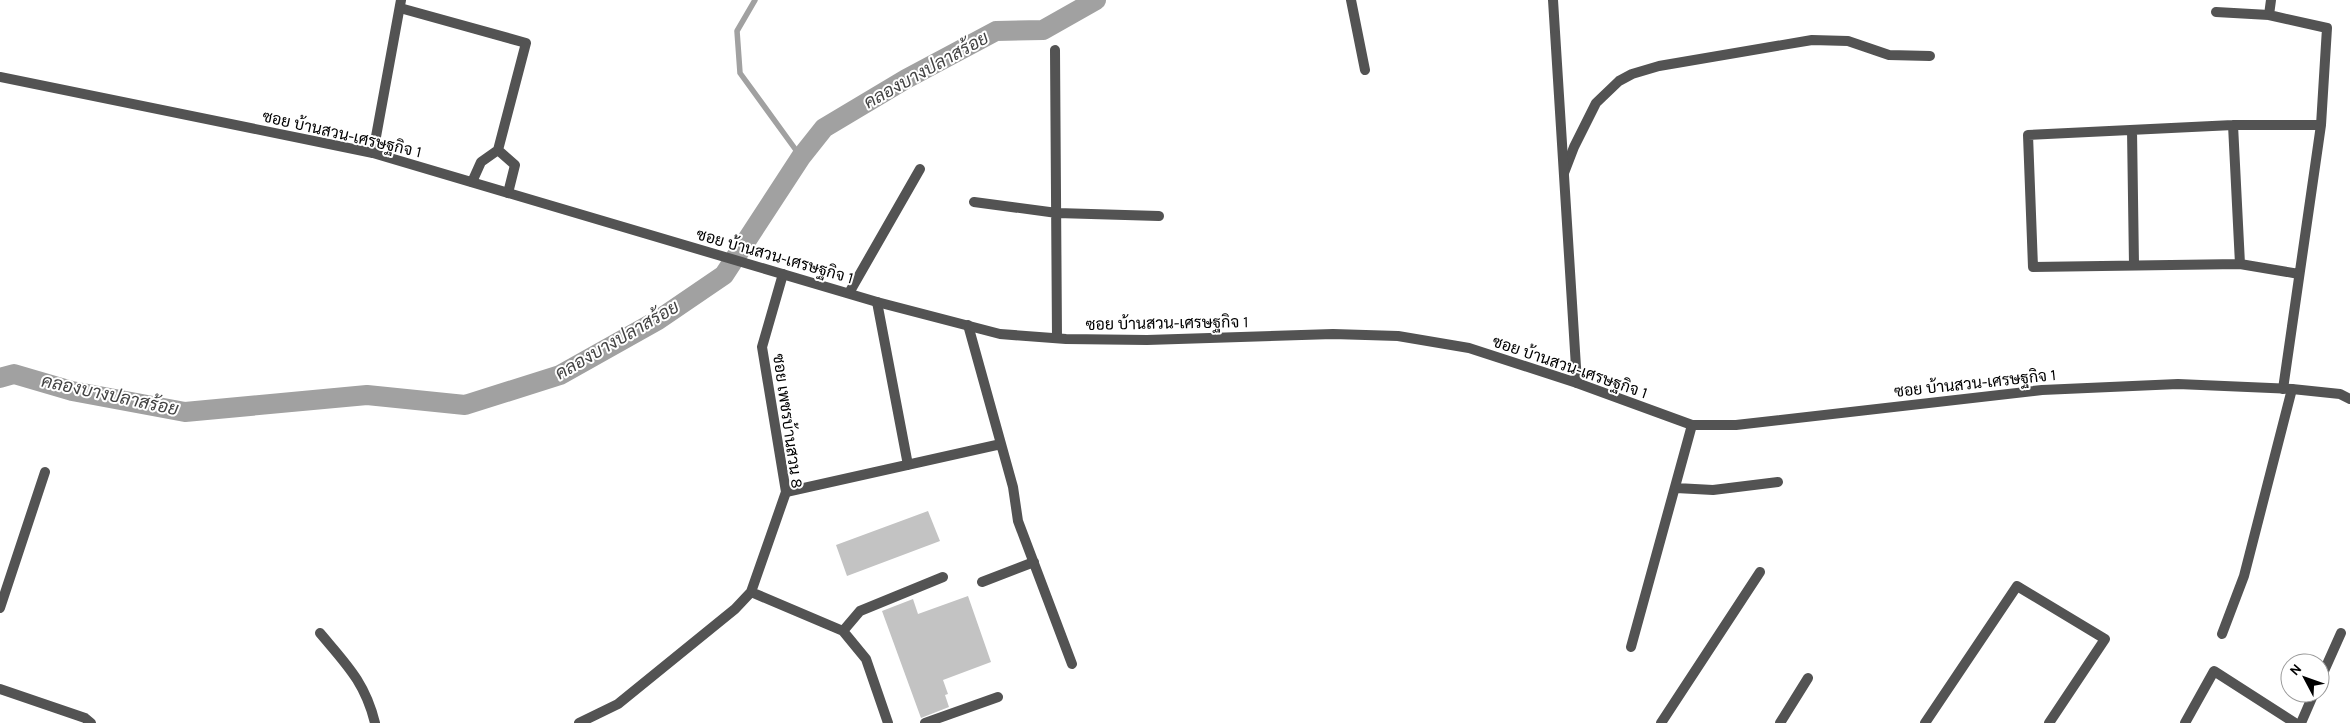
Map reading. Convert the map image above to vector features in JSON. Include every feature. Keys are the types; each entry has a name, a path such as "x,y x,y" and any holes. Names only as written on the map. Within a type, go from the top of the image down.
{"street":[{"path":"1351,0 1365,70"},
{"path":"1553,0 1578,383"},
{"path":"2269,15 2271,0"},
{"path":"373,153 400,4 526,43 498,150 481,162 472,182"},
{"path":"2216,12 2269,15 2327,28 2320,125 2299,274 2287,389 2244,576 2222,634"},
{"path":"1564,173 1574,147 1596,104 1612,86 1632,74 1659,66 1812,40 1848,41 1889,55 1930,56"},
{"path":"1055,50 1057,338"},
{"name":"ซอย บ้านสวน-เศรษฐกิจ 1","path":"0,77 373,153 877,302 1000,334 1057,338 1147,340 1333,334 1398,336 1469,348 1578,383 1692,425 1736,425 2042,390 2178,384 2287,389 2340,394 2350,399"},
{"path":"2299,274 2240,264 2033,267 2028,135 2233,125 2320,125"},
{"path":"2233,125 2240,264"},
{"path":"2132,130 2134,265"},
{"path":"498,150 515,165 508,193"},
{"path":"849,293 920,169"},
{"path":"974,202 1056,213 1159,216"},
{"name":"ซอย เพชรบ้านสวน 8","path":"578,723 618,704 735,609 751,592 786,492 762,347 782,274"},
{"path":"877,302 908,466"},
{"path":"968,326 1013,487 1018,520 1072,664"},
{"path":"1631,647 1692,425"},
{"path":"786,492 1001,444"},
{"path":"0,608 44,472"},
{"path":"1676,488 1713,490 1778,482"},
{"path":"982,582 1034,562"},
{"path":"1661,723 1760,572"},
{"path":"842,631 860,611 943,577"},
{"path":"1925,723 2017,586 2105,639 2049,723"},
{"path":"751,592 842,631 866,659 888,723"},
{"path":"320,633 356,676 368,696 375,723"},
{"path":"2330,658 2341,633"},
{"path":"2184,723 2214,671 2295,723"},
{"path":"1780,723 1808,678"},
{"path":"0,690 85,718 92,723"},
{"path":"925,723 998,697"},
{"path":"2301,723 2310,703"}],"building":[{"path":"928,511 940,541 847,576 836,545"},
{"path":"968,596 991,662 943,680 948,694 945,695 949,707 921,718 882,611 913,599 918,614"}],"waterway":[{"path":"755,0 737,31 740,73 801,157"},
{"name":"คลองบางปลาสร้อย","path":"0,378 14,374 72,391 185,412 367,395 465,405 560,375 658,320 724,275 801,157 824,128 906,79 996,31 1043,30 1096,0"}]}
